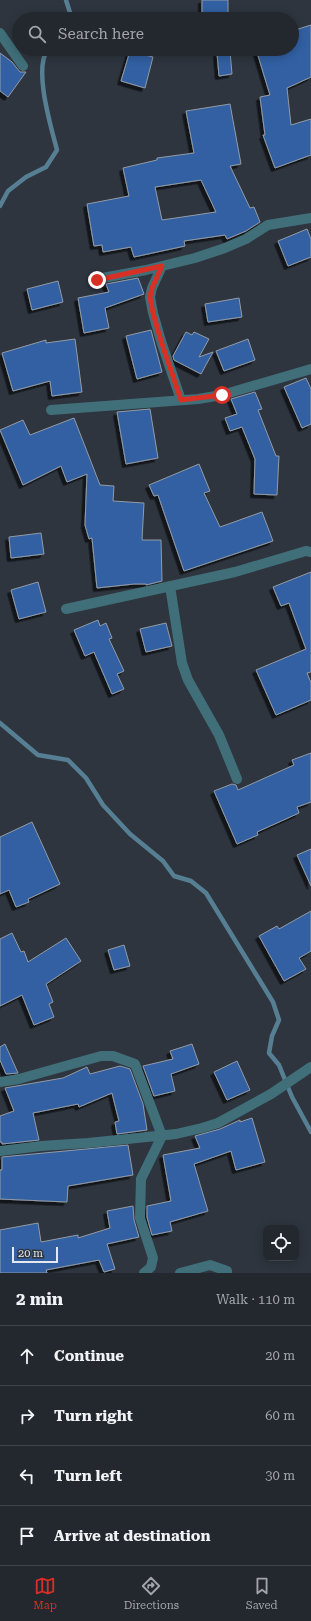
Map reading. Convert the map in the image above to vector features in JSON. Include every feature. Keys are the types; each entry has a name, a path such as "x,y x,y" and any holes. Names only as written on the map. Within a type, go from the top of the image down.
{"street":[{"path":"0,33 12,50"},
{"path":"16,56 23,66"},
{"path":"97,280 195,258 246,239 268,225 311,218"},
{"path":"162,266 152,288 150,297 161,341 181,400"},
{"path":"51,410 181,400 222,395 311,369"},
{"path":"66,610 235,572 306,552 311,552"},
{"path":"170,586 182,663 188,680 219,735 237,779"},
{"path":"0,1082 19,1079 101,1056 113,1056 135,1064 162,1136 141,1179 140,1218 153,1258 151,1267 146,1272"},
{"path":"0,1151 162,1136 176,1134 218,1123 271,1094 311,1067"},
{"path":"180,1273 210,1265 227,1271 227,1273"},
{"path":"146,1272 159,1273"}],"building":[{"path":"202,0 228,0 228,12 202,12"},
{"path":"311,25 311,77 287,88 291,125 311,119 311,155 275,168 263,135 265,135 260,97 270,95 258,56 299,56 299,29"},
{"path":"0,53 12,62 20,72 26,72 8,97 0,91"},
{"path":"128,56 153,57 145,88 121,81"},
{"path":"217,56 230,56 232,74 219,76"},
{"path":"230,104 241,164 230,166 250,208 254,207 260,222 246,231 227,239 225,235 184,241 185,246 134,257 131,247 103,252 102,245 94,246 87,204 129,196 123,168 157,160 157,158 194,153 186,111","holes":["201,180 216,212 162,220 155,187"]},
{"path":"307,229 311,239 311,257 288,266 278,241"},
{"path":"138,278 144,294 105,308 109,328 84,333 78,298 109,292 106,284"},
{"path":"58,281 63,302 32,310 27,289"},
{"path":"239,298 242,317 208,322 205,304"},
{"path":"151,330 162,372 137,379 126,336"},
{"path":"186,332 192,335 194,332 209,339 199,357 213,352 201,374 174,360 173,356"},
{"path":"75,339 82,392 52,396 50,381 13,391 2,353 46,340 46,343"},
{"path":"248,339 255,360 224,371 216,351"},
{"path":"306,378 311,389 311,424 302,428 284,387"},
{"path":"255,392 262,409 258,410 276,456 279,456 277,495 254,494 255,459 242,427 230,431 225,418 237,414 231,399"},
{"path":"150,409 158,458 126,464 117,412"},
{"path":"74,418 100,485 114,486 113,501 144,503 142,540 161,540 162,581 146,585 134,584 97,588 92,538 89,539 85,525 87,474 67,482 61,466 23,485 0,430 23,420 30,435"},
{"path":"199,464 210,491 204,493 220,527 262,512 273,541 184,571 158,495 154,496 149,485"},
{"path":"41,533 44,554 11,558 9,537"},
{"path":"311,572 311,672 307,673 311,683 311,700 276,715 256,670 306,649 289,603 281,606 273,587"},
{"path":"38,582 46,612 19,619 11,590"},
{"path":"98,620 100,626 106,623 112,638 109,639 124,671 117,674 124,689 112,694 94,652 85,656 74,630"},
{"path":"166,623 172,646 146,652 140,629"},
{"path":"311,753 311,802 297,807 299,813 257,832 258,835 237,844 214,791 232,784 236,785 238,790 294,765 292,760"},
{"path":"32,822 60,884 28,899 29,902 16,907 9,890 0,894 0,837"},
{"path":"311,849 311,886 297,855"},
{"path":"311,911 311,951 299,958 306,969 284,981 259,936 277,926 279,929"},
{"path":"12,933 21,952 24,951 28,962 66,938 81,961 46,984 53,1002 49,1004 54,1017 34,1025 22,995 0,1006 0,939"},
{"path":"124,945 130,966 114,970 108,950"},
{"path":"5,1044 18,1073 6,1074 0,1060 0,1047"},
{"path":"192,1044 199,1064 171,1074 175,1091 154,1096 143,1066 173,1059 170,1051"},
{"path":"237,1061 250,1090 227,1100 214,1072"},
{"path":"120,1066 130,1069 143,1104 147,1130 117,1134 115,1122 119,1121 112,1093 79,1107 78,1104 33,1113 39,1140 2,1144 2,1142 0,1142 0,1116 14,1111 5,1088 63,1078 87,1067 90,1074"},
{"path":"252,1118 265,1162 236,1170 231,1151 194,1164 208,1211 170,1222 172,1231 152,1235 147,1217 147,1206 171,1201 163,1155 200,1148 195,1136 220,1129 240,1120 240,1122"},
{"path":"128,1145 133,1175 68,1186 67,1202 0,1199 0,1170 2,1170 2,1157"},
{"path":"133,1206 134,1220 139,1237 107,1244 115,1269 104,1272 99,1260 46,1270 47,1273 0,1273 0,1230 38,1223 41,1242 78,1235 78,1238 110,1228 107,1211"}],"waterway":[{"path":"66,0 70,12"},
{"path":"0,206 8,191 26,177 46,167 57,150 48,113 43,83 42,70 45,56"},
{"path":"0,723 38,755 68,760 86,778 103,805 130,834 163,861 174,876 191,881 206,893 273,1002 279,1020 272,1036 269,1053 279,1065 292,1097 311,1132"}],"route":[{"path":"97,280 162,266 152,288 150,297 161,341 181,400 222,395"}]}
